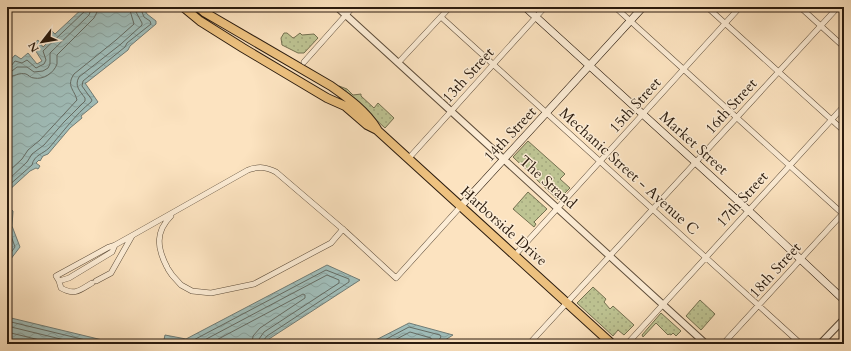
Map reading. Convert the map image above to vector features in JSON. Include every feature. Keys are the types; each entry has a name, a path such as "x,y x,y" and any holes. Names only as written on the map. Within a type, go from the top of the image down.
{"main road":[{"name":"Harborside Drive","path":"183,7 200,21 327,98 344,106 367,125 377,130 612,344"},
{"name":"Market Street","path":"525,7 696,162 844,300"},
{"name":"14th Street","path":"461,206 643,7"},
{"name":"Harborside Drive","path":"201,10 331,86 371,120 377,130"},
{"path":"200,21 201,10"},
{"path":"243,48 250,38"}],"street":[{"name":"The Strand","path":"337,7 706,344"},
{"path":"304,62 353,7"},
{"path":"398,63 450,7"},
{"name":"13th Street","path":"409,158 546,7"},
{"path":"615,7 736,118 844,214"},
{"path":"707,7 844,131"},
{"name":"15th Street","path":"515,255 740,7"},
{"path":"800,7 844,47"},
{"name":"16th Street","path":"529,344 838,7"},
{"name":"Mechanic Street - Avenue C","path":"441,17 800,344"},
{"name":"17th Street","path":"626,344 844,106"},
{"path":"133,235 111,273 77,292 67,291 61,288 58,278 109,247 248,170 257,167 267,168 276,172 343,229 331,243 254,284 211,293 192,291 181,285 172,275 158,247 160,233 164,223 176,211"},
{"name":"14th Street","path":"343,229 396,278 461,206"},
{"name":"18th Street","path":"723,344 844,214"},
{"path":"820,344 844,318"}],"green space":[{"path":"284,33 287,33 293,38 300,33 302,35 314,34 318,38 304,53 298,53 282,45 281,38"},
{"path":"339,86 347,89 353,95 361,94 361,96 374,108 378,103 394,118 385,128"},
{"path":"528,141 565,174 560,179 570,188 558,200 513,157"},
{"path":"528,192 547,209 534,222 536,224 534,227 513,209"},
{"path":"593,287 606,299 604,302 610,309 613,306 634,325 624,335 618,330 613,336 577,303"},
{"path":"700,300 715,314 701,330 686,316"},
{"path":"661,313 681,331 676,336 673,333 668,335 656,323 643,337 642,335"}],"water":[{"path":"84,7 143,7 147,14 156,21 156,24 130,46 128,50 85,83 98,102 81,116 82,118 70,128 48,154 43,156 40,161 39,160 36,163 40,166 38,169 36,168 30,171 7,192 7,64 15,55 21,59 28,53 37,64 42,61 32,45 38,40 43,47 52,38 47,34 51,30 55,34"},
{"path":"7,206 13,211 12,226 20,247 7,264"},
{"path":"327,265 360,280 269,339 270,341 265,344 163,344 165,335 186,339"},
{"path":"7,317 119,344 7,344"},
{"path":"409,323 453,335 439,344 368,344"}]}
